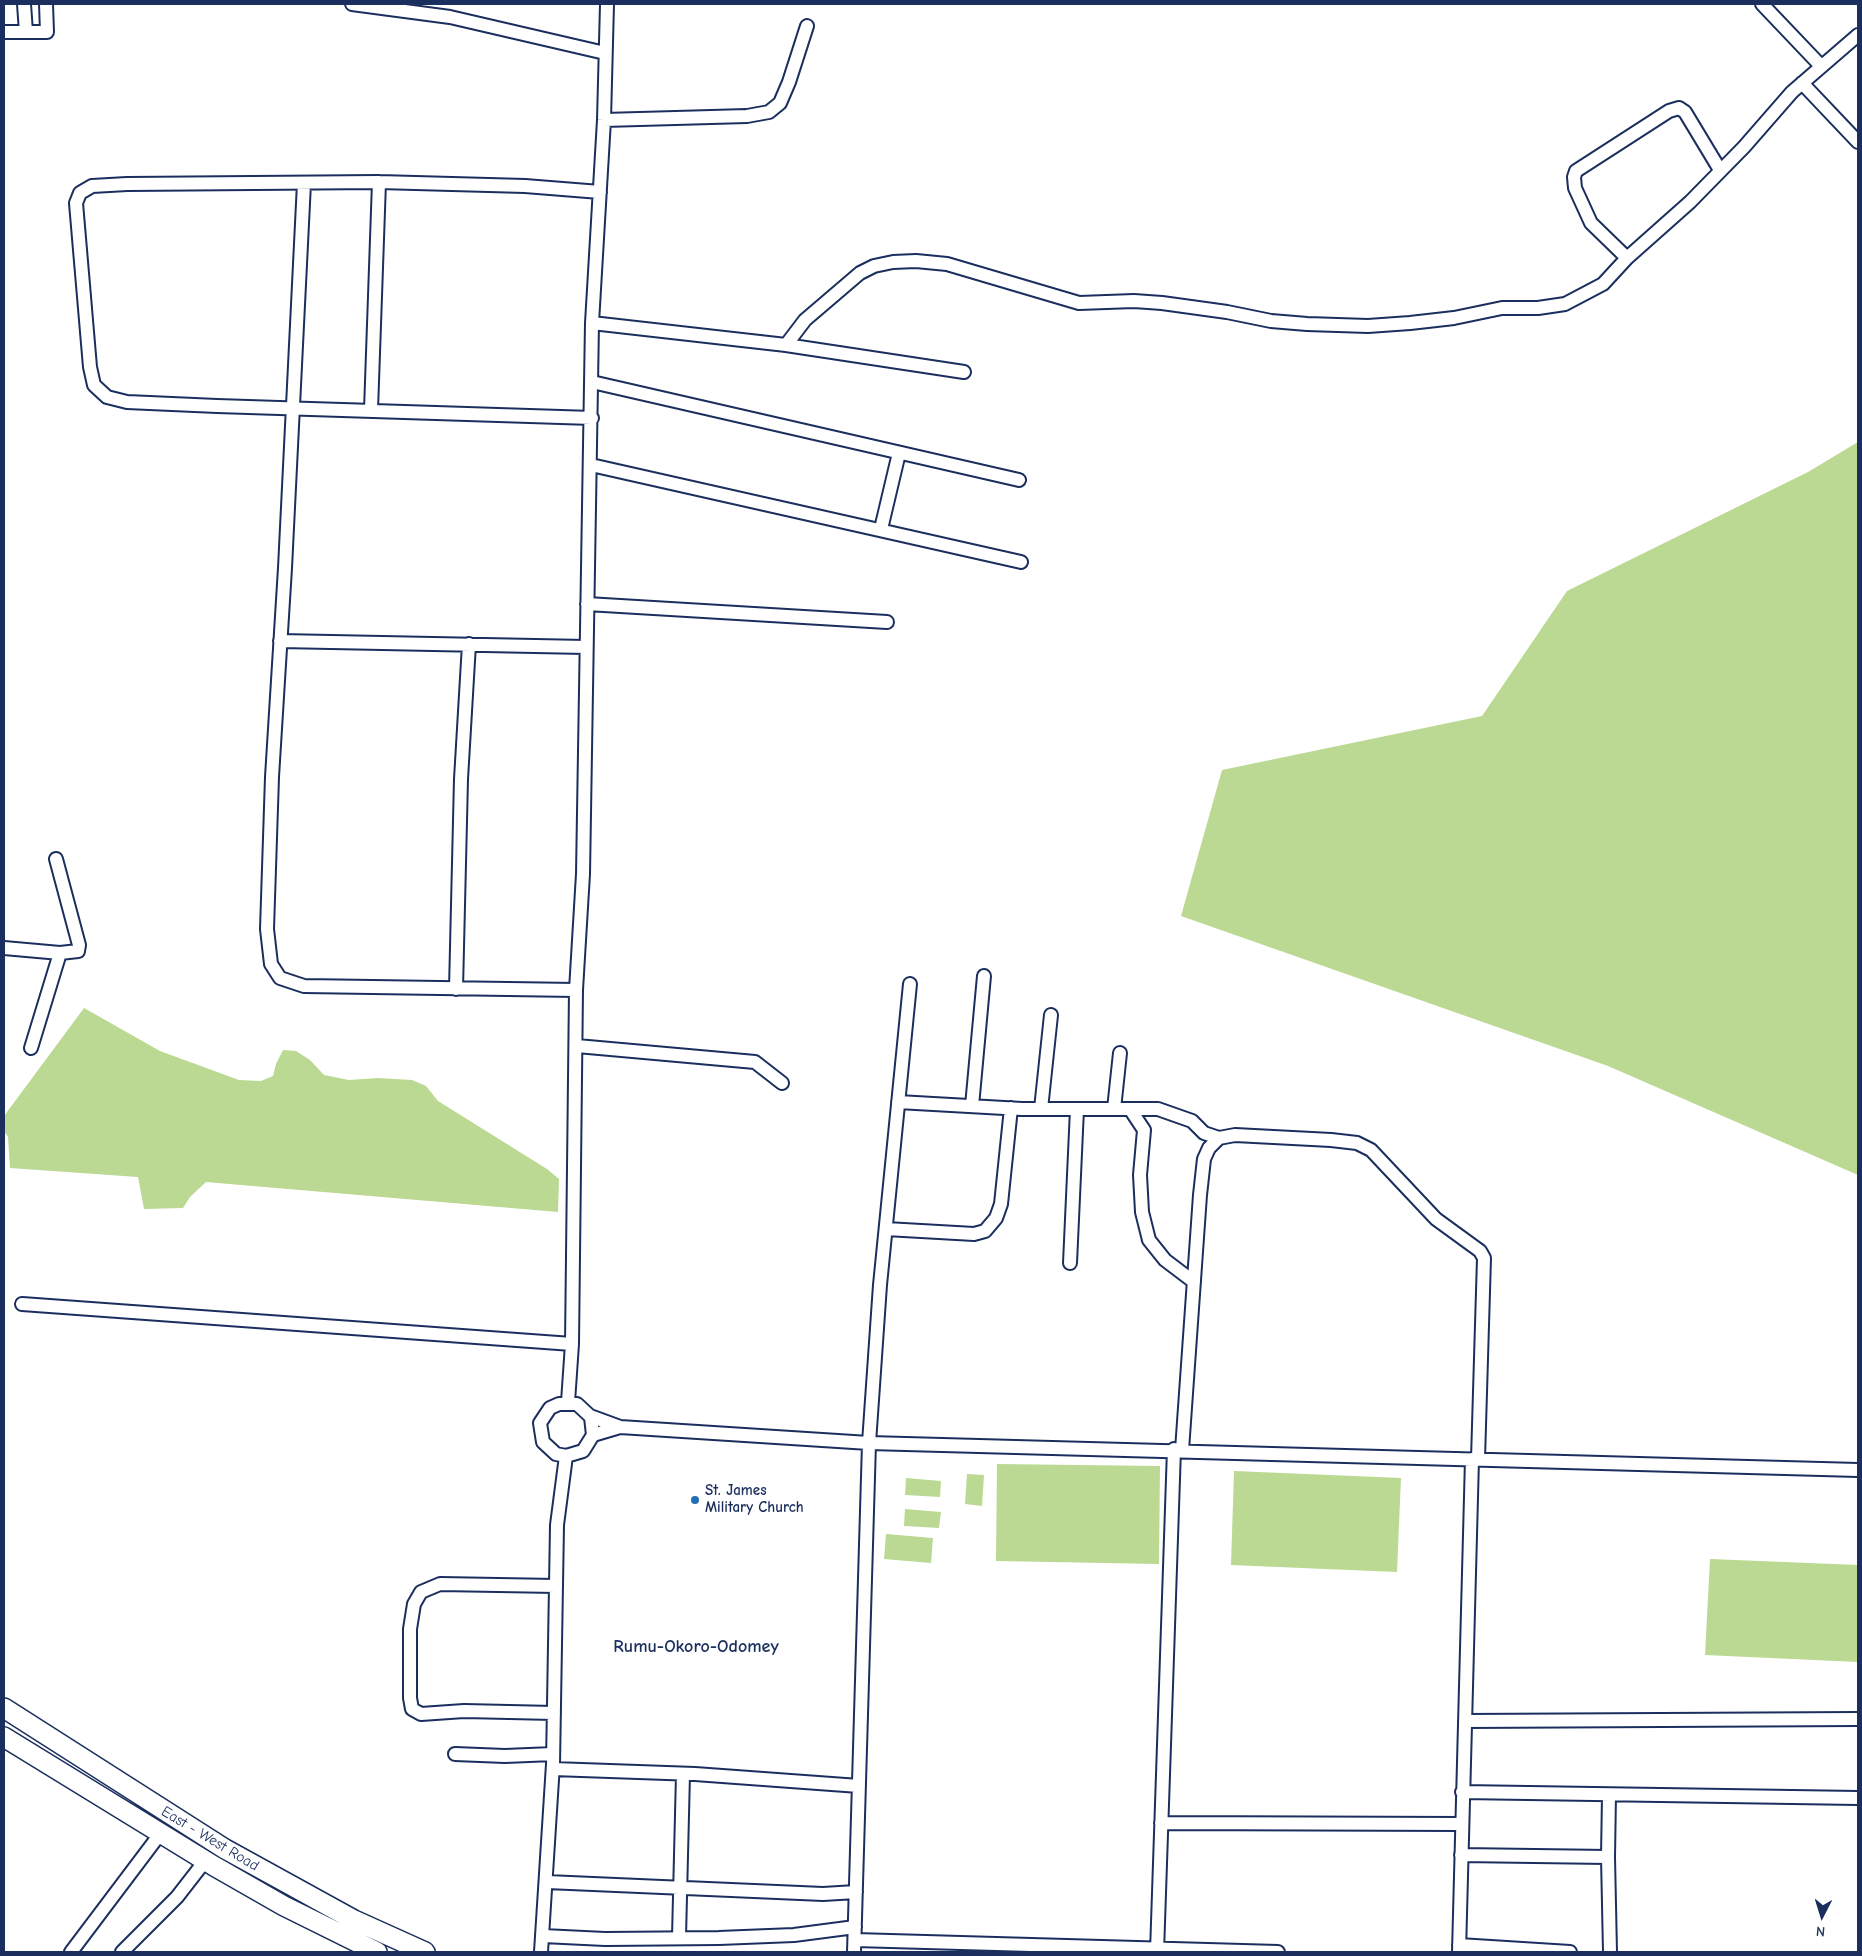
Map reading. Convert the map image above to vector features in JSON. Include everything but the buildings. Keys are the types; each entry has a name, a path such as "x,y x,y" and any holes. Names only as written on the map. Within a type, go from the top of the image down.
{"main road":[{"name":"East - West Road","path":"4,1708 221,1847 346,1915 425,1952"},
{"name":"East - West Road","path":"4,1737 160,1834 284,1906 377,1952"}],"street":[{"path":"24,4 26,32"},
{"path":"4,32 47,32 46,4"},
{"path":"352,4 450,17 499,26 605,53"},
{"path":"568,1402 572,1344 577,1046 576,990 582,874 592,418 592,323 604,120 607,4"},
{"path":"1762,4 1822,66"},
{"path":"604,120 747,116 769,112 780,103 790,82 807,26"},
{"path":"786,345 805,320 860,273 874,266 893,262 916,261 947,264 1079,303 1134,301 1227,312 1271,321 1368,326 1454,318 1502,308 1538,308 1565,304 1603,284 1627,258 1690,202 1802,83 1858,35"},
{"path":"1802,83 1858,142"},
{"path":"1627,258 1591,223 1582,209 1574,177 1576,171 1669,111 1679,108 1686,112 1720,170"},
{"path":"592,418 128,402 107,397 94,386 83,299 76,203 80,193 92,186 127,184 379,182 525,186 600,192"},
{"path":"371,410 379,182"},
{"path":"304,183 272,777 267,929 271,964 280,978 304,986 576,990"},
{"path":"592,323 786,345 964,372"},
{"path":"592,382 1019,480"},
{"path":"881,529 899,453"},
{"path":"590,465 1021,562"},
{"path":"587,604 887,622"},
{"path":"280,641 586,647"},
{"path":"456,989 461,779 469,644"},
{"path":"4,948 76,953 80,947 56,859"},
{"path":"31,1048 60,953"},
{"path":"972,1106 984,976"},
{"path":"910,984 886,1229 869,1443 855,1946 1278,1952"},
{"path":"1041,1109 1051,1015"},
{"path":"577,1046 755,1062 782,1083"},
{"path":"1114,1109 1120,1053"},
{"path":"898,1102 1041,1109 1158,1109 1192,1121 1204,1132 1219,1138 1235,1135 1357,1144 1382,1160 1436,1219 1480,1251 1484,1258 1464,1721 1459,1949 1570,1952"},
{"path":"886,1229 974,1234 985,1232 996,1218 1001,1204 1011,1108"},
{"path":"1070,1263 1077,1109"},
{"path":"1130,1109 1144,1130 1140,1175 1142,1212 1149,1240 1165,1260 1194,1282"},
{"path":"1157,1951 1178,1449 1204,1159 1209,1148 1219,1138"},
{"path":"22,1304 572,1344"},
{"path":"590,1416 594,1426 593,1435 583,1451 566,1456 548,1449 540,1433 544,1415 550,1408 568,1402 577,1404 590,1416 620,1427 869,1443 1178,1449 1858,1470"},
{"path":"593,1435 620,1427"},
{"path":"541,1952 553,1769 557,1526 566,1456"},
{"path":"554,1714 464,1711 421,1714 412,1709 410,1698 410,1629 414,1604 421,1592 440,1584 556,1586"},
{"path":"1464,1721 1858,1719"},
{"path":"455,1754 505,1756 553,1754"},
{"path":"553,1769 683,1774 859,1786"},
{"path":"679,1937 683,1774"},
{"path":"1462,1792 1858,1798"},
{"path":"1609,1795 1610,1952"},
{"path":"1161,1823 1462,1824"},
{"path":"71,1952 160,1834"},
{"path":"1461,1855 1608,1857"},
{"path":"122,1952 177,1897 205,1860"},
{"path":"547,1882 823,1894 856,1892"},
{"path":"543,1936 605,1939 794,1935 855,1927"}],"green space":[{"path":"1858,442 1858,1175 1608,1066 1181,916 1222,770 1482,716 1567,591 1808,472"},
{"path":"84,1008 160,1051 239,1080 261,1081 273,1076 276,1064 283,1050 296,1051 310,1060 324,1075 349,1080 378,1078 412,1080 426,1086 438,1101 547,1169 559,1179 558,1212 206,1182 190,1197 183,1208 144,1209 138,1177 10,1168 8,1137 4,1131 4,1116"},
{"path":"997,1464 1160,1466 1159,1564 996,1561"},
{"path":"1234,1471 1401,1478 1397,1572 1231,1565"},
{"path":"967,1474 984,1475 982,1506 965,1504"},
{"path":"906,1478 941,1481 940,1497 905,1495"},
{"path":"905,1509 941,1512 939,1528 904,1526"},
{"path":"886,1534 933,1538 931,1563 884,1559"},
{"path":"1710,1559 1858,1565 1858,1662 1705,1655"}],"place":[{"name":"St. James Military Church","path":"695,1500"}],"district":[{"name":"Rumu-Okoro-Odomey","path":"696,1647"}]}
